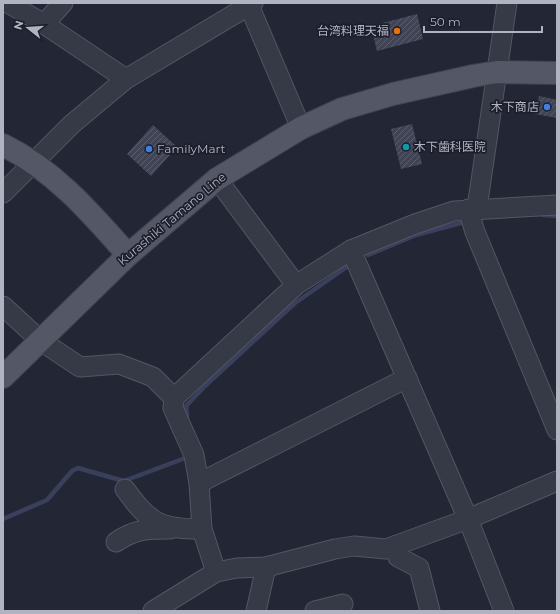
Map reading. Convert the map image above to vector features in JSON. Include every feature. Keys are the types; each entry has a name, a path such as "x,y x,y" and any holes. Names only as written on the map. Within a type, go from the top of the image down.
{"main road":[{"name":"Kurashiki Tamano Line","path":"3,377 128,255 217,179 301,128 342,109 393,94 497,72 557,73"},
{"path":"3,145 33,162 61,183 128,255"}],"street":[{"path":"8,3 44,24 126,79"},
{"path":"44,24 64,3"},
{"path":"3,193 72,124 126,79 250,3 301,128"},
{"path":"507,3 497,72 472,209 475,232 557,430"},
{"path":"217,179 296,285"},
{"path":"216,572 202,529 199,483 194,454 173,408 174,398 296,285 351,250 415,224 454,211 557,205"},
{"path":"351,250 468,519 504,611"},
{"path":"3,306 41,341 80,368 119,364 153,376 174,398"},
{"path":"199,483 407,378"},
{"path":"153,611 216,572 238,568 266,567 335,549 354,546 386,549 468,519 557,481"},
{"path":"125,489 139,508 156,522 175,529"},
{"path":"116,542 129,533 144,529 202,529"},
{"path":"395,546 398,557 419,568 430,611"},
{"path":"256,611 266,567"},
{"path":"315,611 343,604"}],"building":[{"path":"417,14 423,39 377,51 371,26"},
{"name":"木下商店","path":"539,96 557,100 557,118 535,114"},
{"name":"木下歯科医院","path":"412,124 422,164 401,169 391,129"},
{"path":"153,125 177,147 151,176 127,154"}],"waterway":[{"path":"543,215 557,216"},
{"path":"368,255 416,235 468,221"},
{"path":"187,416 186,406 206,385 295,303 348,266"},
{"path":"3,519 47,500 72,471 78,468 124,481 188,457"}],"place":[{"name":"台湾料理天福","path":"397,31"},
{"name":"木下商店","path":"547,107"},
{"name":"木下歯科医院","path":"406,147"},
{"name":"FamilyMart","path":"149,149"}]}
